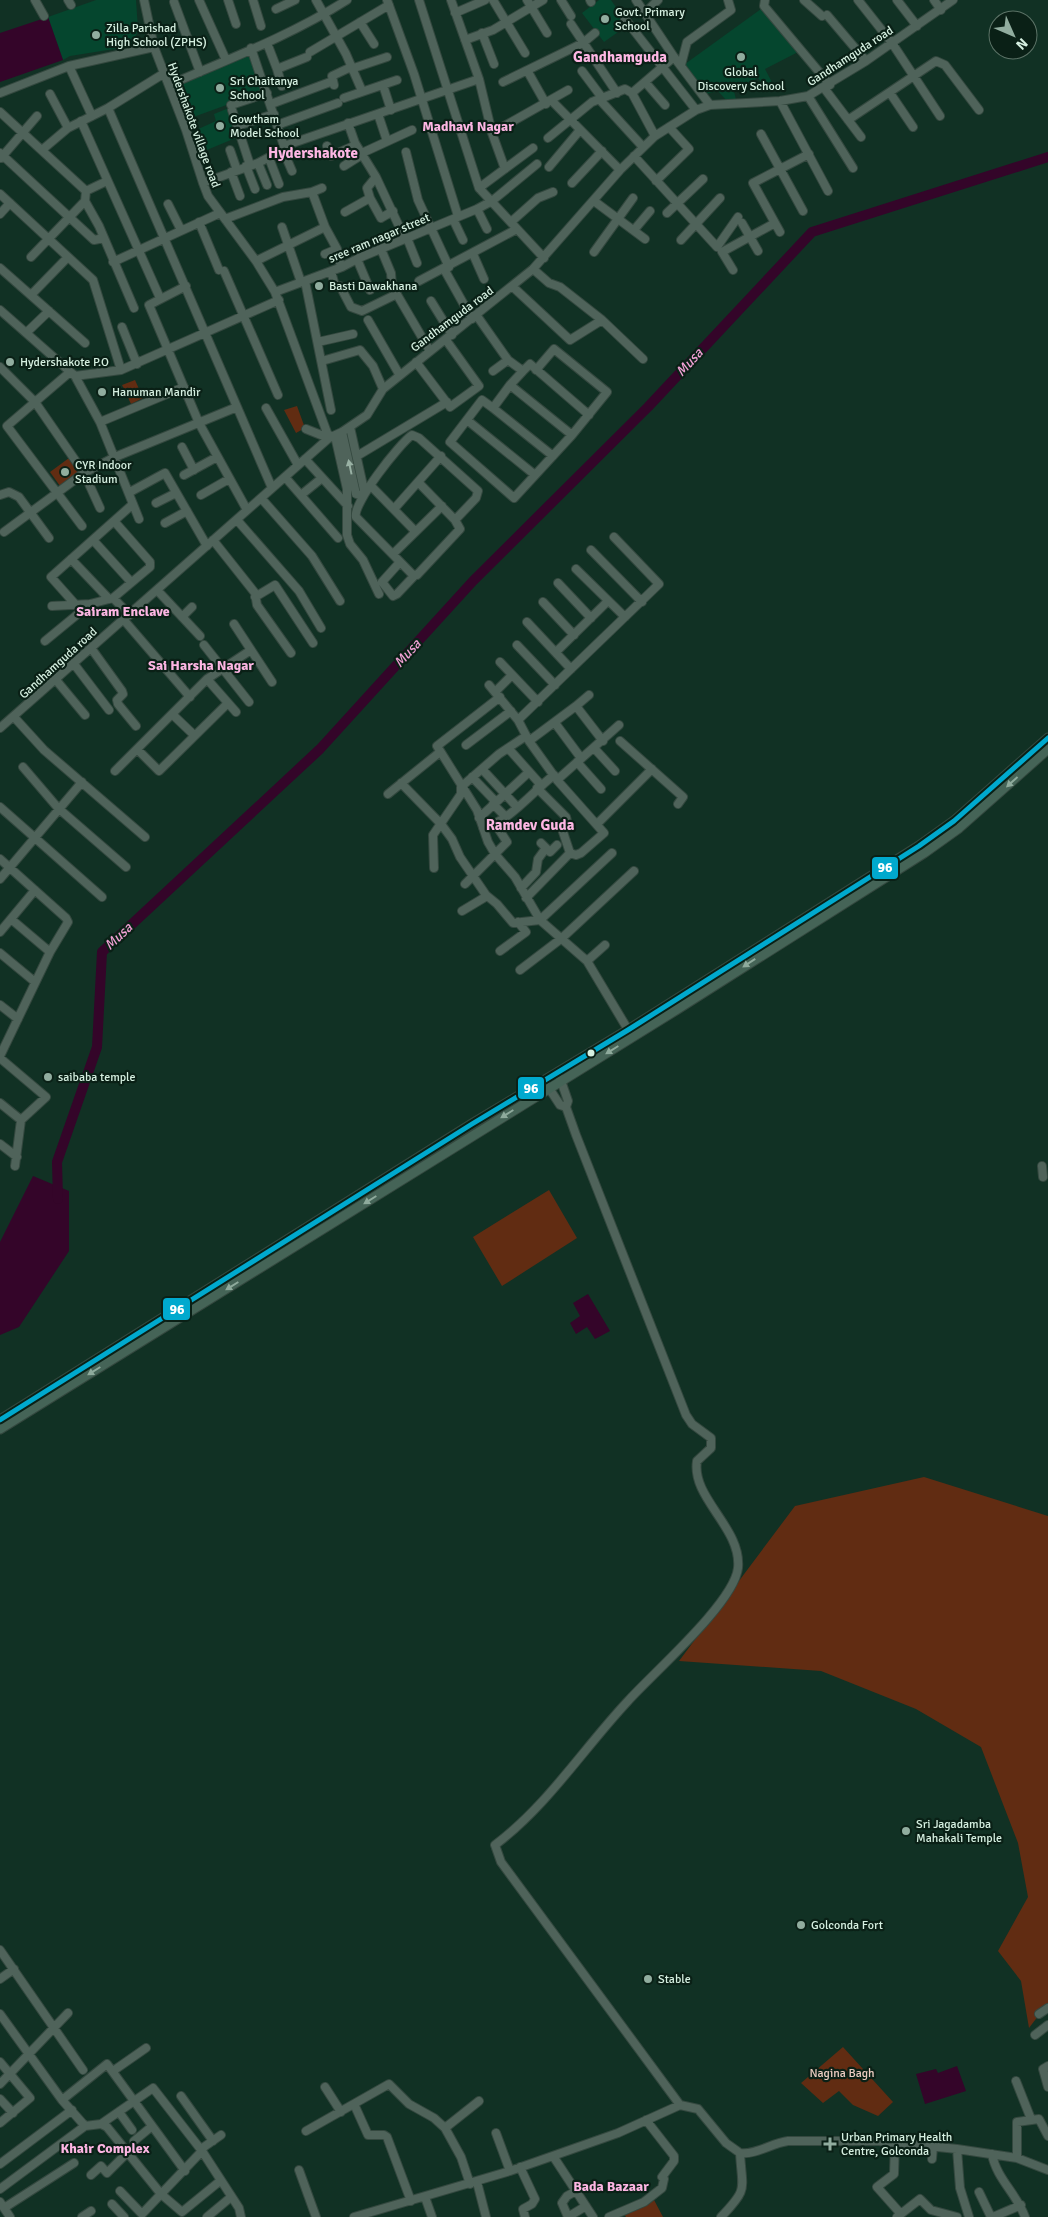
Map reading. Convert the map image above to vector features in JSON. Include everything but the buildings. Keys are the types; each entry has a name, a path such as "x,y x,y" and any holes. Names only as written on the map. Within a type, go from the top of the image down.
{"main road":[{"path":"630,1033 954,822 1048,738"},
{"path":"0,1420 924,853 959,828 1048,749"},
{"path":"0,1429 546,1084"}],"street":[{"path":"35,0 44,16"},
{"name":"Hydershakote village road","path":"144,0 154,47 186,130 202,184 222,216 256,261 275,292 334,435"},
{"path":"199,0 226,60"},
{"path":"228,0 236,24"},
{"path":"252,0 261,26"},
{"path":"276,10 295,0"},
{"path":"316,0 326,14 362,91"},
{"path":"169,85 251,48 267,43 326,14 347,0"},
{"path":"419,0 480,188 544,258"},
{"path":"451,0 479,79 492,133 505,169"},
{"path":"456,13 485,0"},
{"path":"492,0 525,53"},
{"path":"465,40 506,22 528,3 543,0"},
{"path":"561,0 583,43 617,93"},
{"path":"636,0 646,12 674,57 710,105"},
{"path":"646,12 658,0"},
{"path":"681,65 686,42 731,10 728,0"},
{"path":"765,0 764,6 827,86 861,137"},
{"path":"804,0 824,16 866,61"},
{"path":"858,0 892,43 940,116"},
{"path":"897,0 917,26"},
{"path":"934,0 941,10"},
{"name":"Gandhamguda road","path":"0,728 305,459 334,435 370,411 376,396 382,388 430,350 449,338 533,269 620,170 655,136 696,110 710,105 780,101 808,96 866,61 953,0"},
{"path":"174,2 200,72"},
{"path":"277,70 308,55 388,3 422,99 463,240"},
{"path":"528,3 547,33"},
{"path":"625,19 696,110"},
{"path":"360,22 374,44"},
{"path":"502,82 528,72 583,43 596,33"},
{"path":"482,34 494,64"},
{"path":"267,43 282,86"},
{"path":"0,93 69,66 154,47"},
{"path":"251,48 292,171"},
{"path":"271,104 334,83 332,76 335,74 387,57"},
{"path":"632,93 646,83 674,57"},
{"path":"848,120 936,61 945,65 979,110"},
{"path":"69,66 92,116"},
{"path":"582,71 601,100 643,147"},
{"path":"528,72 548,102 570,120 620,170"},
{"path":"42,150 68,128 108,108 163,74"},
{"path":"202,184 269,158 284,148 348,123 479,79"},
{"path":"277,125 362,91 397,80"},
{"path":"646,83 665,106"},
{"path":"383,85 391,110"},
{"path":"548,138 592,102 625,89 632,93 655,136"},
{"path":"492,133 568,90"},
{"path":"255,189 251,165 232,108 267,93"},
{"path":"890,93 913,127"},
{"path":"50,94 68,128"},
{"path":"808,96 853,168"},
{"path":"780,101 828,191"},
{"path":"108,108 272,488"},
{"path":"0,112 86,192"},
{"path":"237,126 274,114"},
{"path":"378,114 387,141"},
{"path":"37,116 24,133 1,156 94,240 104,238"},
{"path":"81,121 160,298"},
{"path":"348,123 356,145 363,153 376,177 417,263"},
{"path":"656,181 689,149 669,127"},
{"path":"344,166 363,153 412,130"},
{"path":"549,167 580,130"},
{"path":"762,134 803,211"},
{"path":"327,146 331,156 356,145"},
{"path":"480,188 533,148"},
{"path":"230,150 240,196"},
{"path":"572,183 602,151"},
{"path":"406,152 418,200 446,268 474,318 508,360 523,371"},
{"path":"780,232 753,183 809,154"},
{"path":"634,156 719,247 740,220 758,251"},
{"path":"269,158 279,184"},
{"name":"sree ram nagar street","path":"275,292 342,267 477,209 491,202 537,164"},
{"path":"251,165 267,185"},
{"path":"376,177 367,188 370,198 381,218 393,211"},
{"path":"667,214 703,179"},
{"path":"86,192 107,181"},
{"path":"113,262 199,222 322,188"},
{"path":"86,192 85,201 104,238 134,308"},
{"path":"312,192 325,227 337,249 325,254"},
{"path":"510,222 538,198 553,192"},
{"path":"0,194 93,280 121,370"},
{"path":"345,212 370,198"},
{"path":"594,252 633,198"},
{"path":"681,240 720,198"},
{"path":"31,257 85,201"},
{"path":"594,201 645,239"},
{"path":"0,214 10,203"},
{"path":"168,204 181,230"},
{"path":"477,209 487,229"},
{"path":"634,230 650,211"},
{"path":"199,222 244,316 278,395"},
{"path":"733,270 722,252 775,222"},
{"path":"282,227 303,281 318,342 331,410"},
{"path":"256,261 325,227"},
{"path":"419,281 517,229"},
{"path":"381,249 397,294 430,350"},
{"path":"334,250 342,267"},
{"path":"473,254 484,279"},
{"path":"31,295 68,258"},
{"path":"357,259 370,290"},
{"path":"0,268 85,343"},
{"path":"533,269 549,283 560,287 602,320 643,359"},
{"path":"331,271 335,286 340,286 351,307 362,311 397,294"},
{"path":"186,286 149,305 199,423 248,510"},
{"path":"513,287 570,340 602,320"},
{"path":"82,526 7,426 35,402 73,374 121,370 279,300"},
{"path":"416,362 450,407 478,386 449,338 431,301"},
{"path":"0,310 73,374 100,422 130,492 139,519"},
{"path":"26,333 49,311"},
{"path":"368,320 399,374"},
{"path":"122,327 137,364"},
{"path":"318,342 353,334"},
{"path":"536,370 554,349 607,392 572,435 553,456 514,498 450,442 482,400 553,456"},
{"path":"322,361 360,350 373,366 382,388"},
{"path":"493,371 508,360"},
{"path":"493,408 530,364 588,415"},
{"path":"0,367 35,402 84,472 100,508"},
{"path":"510,386 572,435"},
{"path":"100,422 184,387"},
{"path":"357,456 447,402"},
{"path":"4,532 84,472 115,457 237,407"},
{"path":"266,408 298,465"},
{"path":"467,420 535,475"},
{"path":"350,426 363,496"},
{"path":"306,429 321,435 334,435"},
{"path":"334,435 356,494 363,496"},
{"path":"334,435 347,489 347,535 363,560 379,594"},
{"path":"415,575 356,518 356,508 363,496 412,435 419,438 441,456 478,491 476,498 455,520"},
{"path":"182,448 194,470"},
{"path":"394,509 441,456"},
{"path":"184,475 218,457"},
{"path":"305,459 348,506"},
{"path":"130,492 165,473 187,511 210,543 256,597 257,605 291,653"},
{"path":"285,477 338,538"},
{"path":"301,495 322,478"},
{"path":"201,495 229,479"},
{"path":"400,562 382,582 393,596 458,533 460,526 418,482"},
{"path":"370,486 416,531"},
{"path":"0,494 10,492 19,497 49,538"},
{"path":"156,503 176,493"},
{"path":"261,498 312,556 340,601"},
{"path":"75,604 51,577 133,504"},
{"path":"393,554 442,506"},
{"path":"165,523 187,511"},
{"path":"237,520 299,591 321,628"},
{"path":"52,606 90,604 111,598 148,569 151,564 114,521"},
{"path":"518,720 659,584 614,537"},
{"path":"93,540 131,582"},
{"path":"591,550 642,602"},
{"path":"71,559 111,598 190,697"},
{"path":"576,569 625,617"},
{"path":"558,583 591,618"},
{"path":"256,597 275,585 314,643"},
{"path":"157,590 200,636"},
{"path":"556,652 608,601"},
{"path":"543,602 574,635"},
{"path":"45,641 90,604"},
{"path":"182,617 192,607"},
{"path":"527,622 571,669"},
{"path":"234,624 272,682"},
{"path":"204,645 249,702"},
{"path":"517,646 555,685"},
{"path":"91,648 122,691 123,694 117,700 118,704 136,726"},
{"path":"115,771 207,679 251,650"},
{"path":"500,662 538,702"},
{"path":"74,664 109,710"},
{"path":"512,675 437,746 461,787 470,798 495,854 521,888 540,920 587,961 630,1033"},
{"path":"207,679 236,712"},
{"path":"56,680 85,715"},
{"path":"495,691 518,720 527,738 555,778 604,832 582,853 576,855 570,853"},
{"path":"434,868 433,835 461,794 461,787 508,748 555,723 589,695"},
{"path":"137,749 159,771 228,703"},
{"path":"576,706 603,741"},
{"path":"466,745 511,711"},
{"path":"172,714 194,736"},
{"path":"14,717 44,750 145,837"},
{"path":"555,723 601,789"},
{"path":"483,828 496,825 539,786 555,778 579,760 603,741 619,725"},
{"path":"620,741 684,797 678,804"},
{"path":"508,748 566,817 567,821 562,829 570,853"},
{"path":"594,748 615,771"},
{"path":"388,794 440,752"},
{"path":"23,767 58,808 126,867"},
{"path":"482,769 516,806"},
{"path":"598,824 652,769"},
{"path":"479,818 529,772"},
{"path":"472,777 506,817"},
{"path":"0,879 35,839 58,808 82,782"},
{"path":"402,783 441,824 452,839 460,858 488,896 513,923 540,920 612,853"},
{"path":"0,807 102,897"},
{"path":"466,884 507,842 496,825"},
{"path":"521,888 539,867 538,859 544,846 550,852 557,844"},
{"path":"526,898 570,853"},
{"path":"0,859 68,920 35,982 0,1057 46,1097 21,1120 15,1166"},
{"path":"520,970 562,938 634,871"},
{"path":"535,873 543,882"},
{"path":"0,932 35,890"},
{"path":"462,911 488,896"},
{"path":"11,920 50,952"},
{"path":"500,951 526,932 518,922"},
{"path":"587,961 604,945"},
{"path":"0,953 35,982"},
{"path":"0,1005 18,1019"},
{"path":"560,1077 568,1101 566,1107 686,1415 692,1424 711,1438 711,1448 698,1461 697,1470 704,1491 734,1543 738,1568 733,1582 716,1607 626,1702 528,1818 495,1845 501,1862 680,2106"},
{"path":"546,1084 560,1105 566,1107"},
{"path":"0,1103 21,1120"},
{"path":"0,1144 17,1157"},
{"path":"1042,1166 1044,1176"},
{"path":"0,1950 83,2070"},
{"path":"0,1979 14,1969"},
{"path":"1039,2014 1048,2008"},
{"path":"0,2084 11,2075 28,2054 68,2013"},
{"path":"0,2014 62,2100 85,2126"},
{"path":"1035,2035 1048,2025"},
{"path":"113,2071 146,2048"},
{"path":"0,2062 30,2098 0,2123"},
{"path":"62,2100 107,2064 132,2102 184,2171"},
{"path":"1048,2066 1043,2069 1048,2087"},
{"path":"1016,2081 1030,2119"},
{"path":"306,2131 389,2084 408,2104 434,2118 445,2128 473,2183 486,2217"},
{"path":"325,2088 341,2112"},
{"path":"0,2189 85,2126 101,2124 154,2089 202,2150 239,2208 241,2217"},
{"path":"181,2096 213,2141"},
{"path":"0,2099 13,2114"},
{"path":"445,2128 479,2101"},
{"path":"354,2104 368,2135 384,2135 387,2137 411,2201"},
{"path":"354,2217 510,2171 680,2106 698,2109 726,2143 740,2153 756,2151 776,2143 788,2141 835,2139 895,2142 1017,2158 1048,2170"},
{"path":"178,2118 190,2109"},
{"path":"0,2164 72,2110"},
{"path":"119,2112 132,2130"},
{"path":"1017,2158 1017,2122 1039,2118 1048,2136"},
{"path":"610,2217 644,2202 662,2188 664,2179 662,2177 674,2161 674,2156 646,2120"},
{"path":"101,2124 107,2127 161,2194 182,2212 220,2181"},
{"path":"134,2141 151,2127"},
{"path":"496,2133 510,2171"},
{"path":"120,2191 142,2214 202,2150 221,2135"},
{"path":"895,2142 894,2174 877,2187 899,2216 920,2199 931,2210 957,2217"},
{"path":"932,2160 933,2146"},
{"path":"957,2149 960,2188 970,2217"},
{"path":"91,2175 101,2166 107,2173 127,2153"},
{"path":"721,2217 742,2193 743,2181 740,2153"},
{"path":"992,2154 994,2168 1021,2205 1026,2217"},
{"path":"552,2156 593,2217"},
{"path":"10,2217 2,2205 74,2163"},
{"path":"520,2167 534,2199 532,2204 523,2209 525,2217"},
{"path":"299,2170 316,2217"},
{"path":"576,2190 567,2196 562,2203 568,2217 586,2206"},
{"path":"979,2192 992,2217 1021,2205"},
{"path":"208,2217 231,2197"},
{"path":"425,2197 432,2217"},
{"path":"112,2204 124,2217"},
{"path":"82,2217 91,2211"}],"shaded area":[{"name":"Zilla Parishad High School (ZPHS)","path":"96,0 136,0 138,29 133,46 70,56 63,60 48,17"},
{"name":"Govt. Primary School","path":"599,0 611,0 628,25 604,42 582,13"},
{"name":"Global Discovery School","path":"761,9 800,51 765,69 775,88 769,92 758,78 734,91 736,100 726,100 718,91 706,94 685,64"},
{"path":"48,17 63,60 0,82 0,33"},
{"name":"Sri Chaitanya School","path":"249,52 262,92 188,119 177,83"},
{"name":"Gowtham Model School","path":"229,108 238,137 202,152 194,131 216,121 214,114"},
{"path":"33,1176 69,1191 69,1251 19,1327 0,1335 0,1242"},
{"path":"588,1294 610,1331 595,1339 587,1327 576,1334 570,1323 580,1316 573,1303"},
{"path":"957,2066 966,2091 925,2104 916,2074 936,2069 938,2073"}],"green space":[{"path":"135,380 143,398 131,404 122,385"},
{"path":"297,406 305,428 296,433 284,410"},
{"name":"CYR Indoor Stadium","path":"69,458 79,471 60,486 50,472"},
{"path":"549,1190 577,1238 502,1286 473,1237"},
{"path":"924,1477 1048,1516 1048,2003 1029,2028 1021,1981 998,1951 1028,1897 1018,1843 981,1747 916,1709 821,1671 679,1661 795,1506"},
{"name":"Nagina Bagh","path":"843,2047 893,2102 878,2116 853,2105 839,2091 823,2103 801,2083"},
{"path":"653,2198 663,2217 626,2217 624,2214"}],"waterway":[{"name":"Musa","path":"58,1199 57,1162 97,1047 102,952 320,749 473,581 648,407 812,232 1048,157"}],"transit line":[{"name":"96","path":"0,1420 472,1124 628,1030 919,846 954,821 1048,738"}],"place":[{"name":"Govt. Primary School","path":"605,19"},
{"name":"Zilla Parishad High School (ZPHS)","path":"96,35"},
{"name":"Global Discovery School","path":"741,57"},
{"name":"Sri Chaitanya School","path":"220,88"},
{"name":"Gowtham Model School","path":"220,126"},
{"name":"Basti Dawakhana","path":"319,286"},
{"name":"Hydershakote P.O","path":"10,362"},
{"name":"Hanuman Mandir","path":"102,392"},
{"name":"CYR Indoor Stadium","path":"65,472"},
{"name":"saibaba temple","path":"48,1077"},
{"name":"Sri Jagadamba Mahakali Temple","path":"906,1831"},
{"name":"Golconda Fort","path":"801,1925"},
{"name":"Stable","path":"648,1979"},
{"name":"Urban Primary Health Centre, Golconda","path":"830,2144"}],"district":[{"name":"Gandhamguda","path":"620,57"},
{"name":"Madhavi Nagar","path":"468,126"},
{"name":"Hydershakote","path":"313,153"},
{"name":"Sairam Enclave","path":"123,611"},
{"name":"Sai Harsha Nagar","path":"201,665"},
{"name":"Ramdev Guda","path":"530,825"},
{"name":"Khair Complex","path":"105,2148"},
{"name":"Bada Bazaar","path":"611,2186"}]}
